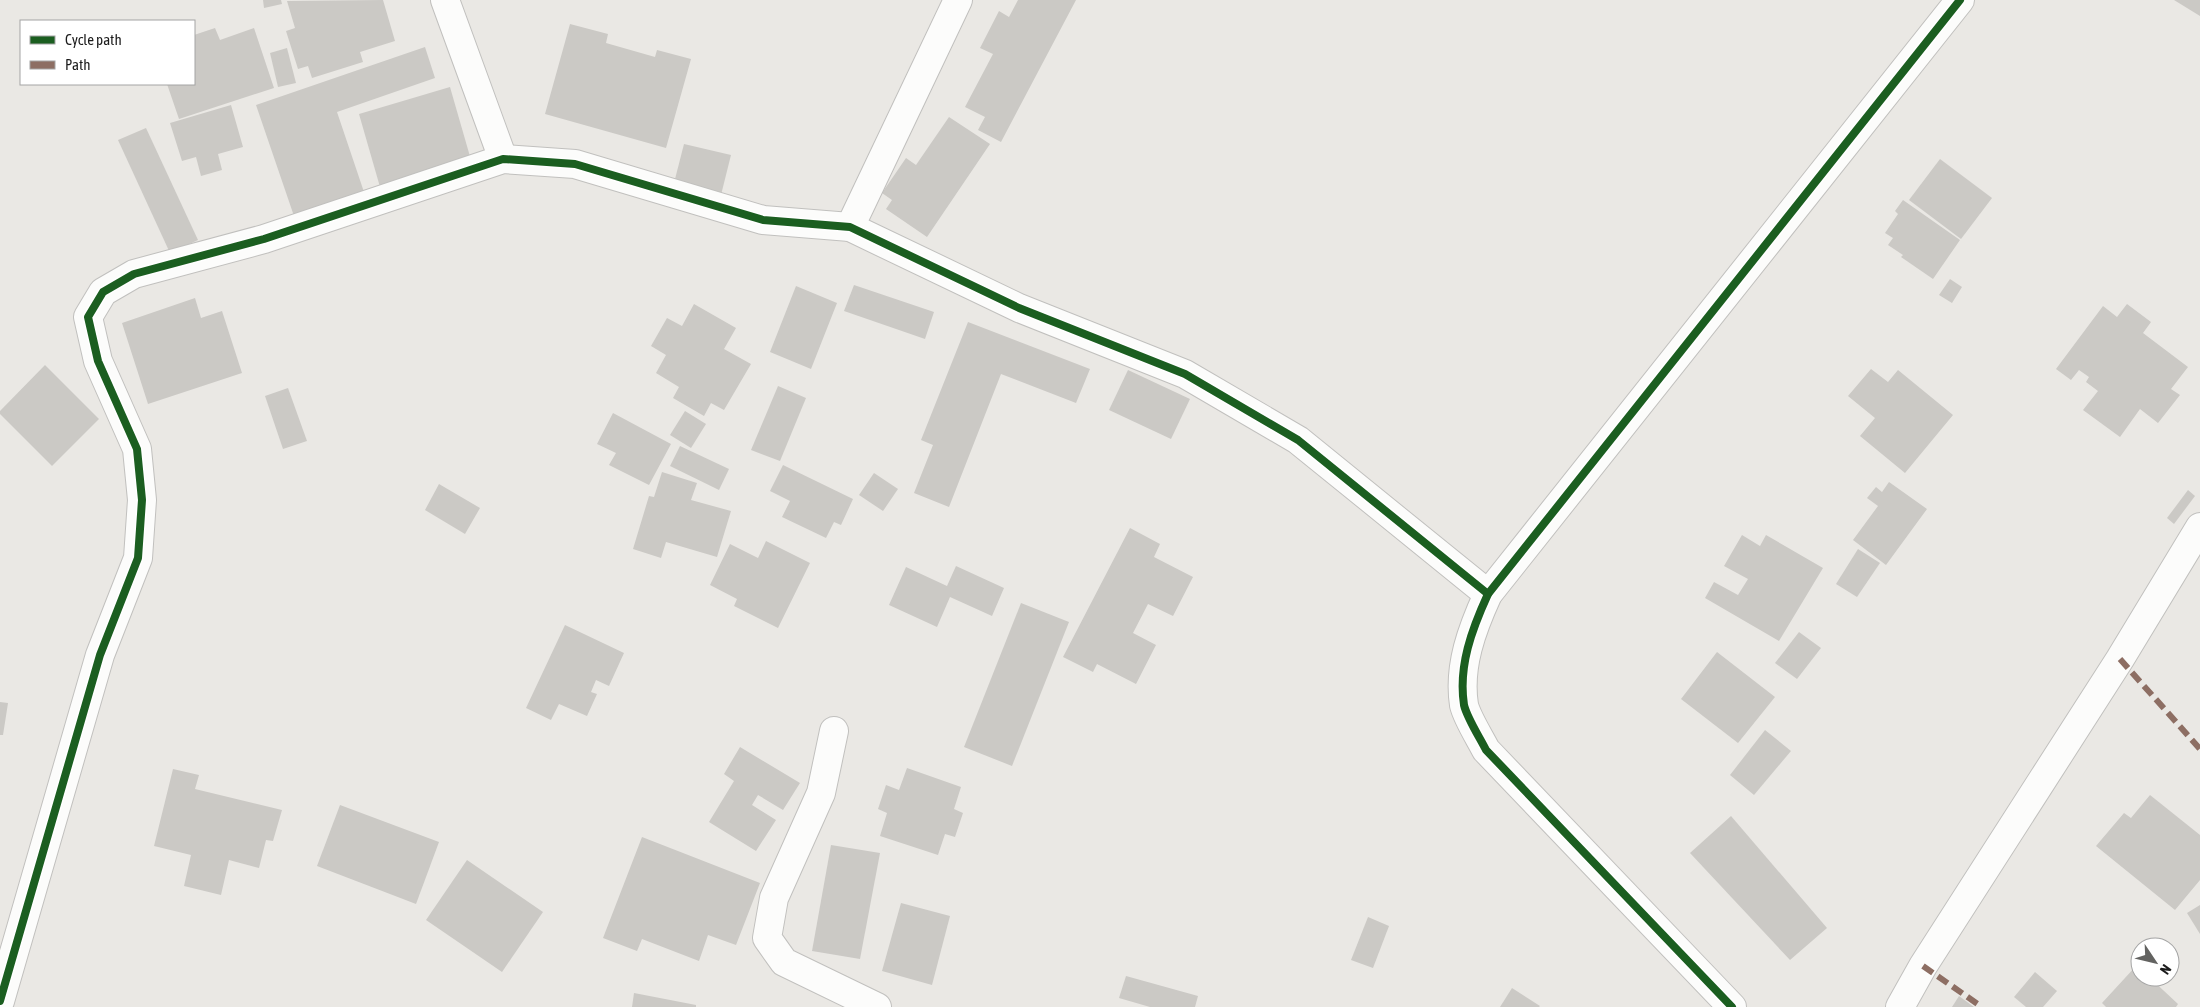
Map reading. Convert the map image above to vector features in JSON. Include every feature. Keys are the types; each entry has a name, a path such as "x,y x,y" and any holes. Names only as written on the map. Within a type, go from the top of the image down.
{"street":[{"path":"445,0 503,159"},
{"path":"850,227 958,0"},
{"path":"1732,1007 1486,750 1464,706 1463,668 1474,625 1488,594 1960,0"},
{"path":"0,1001 100,655 138,558 142,500 137,449 98,361 88,317 103,292 134,274 264,239 503,159 575,164 763,220 850,227 1020,308 1193,379 1298,440 1488,594"},
{"path":"1900,1007 1923,966 2120,659 2200,527"},
{"path":"834,731 821,793 774,898 767,938 784,962 877,1007"}],"building":[{"path":"263,0 281,0 282,4 264,8"},
{"path":"383,0 395,41 360,52 363,62 312,78 308,66 298,69 286,31 295,28 287,1"},
{"path":"1018,0 1076,0 1001,142 978,130 985,117 965,107 993,54 980,48 999,11 1009,17"},
{"path":"2174,0 2200,0 2200,16"},
{"path":"570,24 608,34 606,43 655,57 657,50 691,59 666,148 545,114"},
{"path":"215,28 220,40 254,28 274,88 179,119 167,85 195,85 195,35"},
{"path":"425,47 435,78 337,112 365,195 295,219 256,105"},
{"path":"287,48 296,83 278,87 270,53"},
{"path":"450,87 471,160 380,187 359,114"},
{"path":"231,105 243,147 218,154 222,170 201,176 196,157 182,161 170,123"},
{"path":"949,117 990,144 927,237 886,209 892,200 882,193 906,158 916,165"},
{"path":"146,128 198,240 170,253 118,140"},
{"path":"684,144 731,155 721,195 674,183"},
{"path":"1940,159 1992,198 1961,239 1909,200"},
{"path":"1903,200 1960,240 1933,279 1901,257 1903,255 1888,245 1893,238 1885,233 1898,214 1895,211"},
{"path":"1950,279 1962,287 1952,303 1939,295"},
{"path":"854,285 934,312 925,339 844,311"},
{"path":"796,286 837,303 811,369 770,352"},
{"path":"195,298 201,318 222,311 242,373 148,404 122,323"},
{"path":"694,304 736,328 724,349 751,364 724,410 711,403 704,416 673,398 679,387 656,373 666,355 651,346 667,318 682,326"},
{"path":"2127,304 2151,322 2143,333 2188,367 2171,389 2180,395 2158,423 2140,409 2120,437 2083,410 2098,391 2086,382 2089,377 2079,370 2071,380 2056,369 2103,306 2117,317"},
{"path":"968,322 1090,369 1076,403 1001,374 949,507 914,493 933,445 921,440"},
{"path":"45,365 99,419 52,466 0,414 0,411"},
{"path":"1871,369 1888,382 1898,370 1953,415 1905,473 1860,436 1875,418 1848,396"},
{"path":"1128,370 1190,399 1171,439 1109,410"},
{"path":"778,386 806,398 780,461 751,450"},
{"path":"288,388 307,441 283,449 265,396"},
{"path":"685,411 706,424 691,448 670,435"},
{"path":"613,413 671,444 649,485 609,465 616,453 597,444"},
{"path":"680,446 729,469 719,490 670,466"},
{"path":"783,465 853,499 841,525 834,522 826,538 782,517 790,501 770,491"},
{"path":"662,472 697,483 691,500 731,511 717,557 666,542 661,558 633,549 649,496 654,497"},
{"path":"874,473 898,489 883,511 859,495"},
{"path":"1889,482 1927,509 1886,565 1853,540 1878,506 1867,498 1876,487 1882,492"},
{"path":"439,484 480,508 465,534 425,510"},
{"path":"2188,490 2195,496 2174,524 2167,518"},
{"path":"1130,528 1160,544 1154,557 1193,577 1173,616 1148,604 1133,633 1156,645 1136,684 1097,664 1093,672 1063,657"},
{"path":"1742,535 1760,546 1766,535 1823,568 1779,641 1705,598 1714,582 1738,595 1748,579 1724,566"},
{"path":"766,541 810,563 778,628 734,606 737,599 710,585 730,544 758,558"},
{"path":"1858,549 1880,563 1857,597 1836,584"},
{"path":"956,566 1004,588 992,616 950,597 937,627 889,605 906,567 947,586"},
{"path":"1021,603 1069,622 1012,766 964,747"},
{"path":"565,625 624,653 609,686 596,680 591,692 597,694 587,716 559,704 551,720 526,708"},
{"path":"1799,632 1821,648 1797,679 1775,663"},
{"path":"1717,652 1775,697 1738,743 1681,699"},
{"path":"0,702 8,703 3,735 0,735"},
{"path":"1765,730 1791,751 1754,795 1730,775"},
{"path":"740,747 800,783 783,810 758,795 752,805 776,820 756,851 709,822 734,781 724,774"},
{"path":"907,768 961,787 954,809 963,813 955,837 945,834 938,855 880,836 887,813 878,809 886,785 899,790"},
{"path":"173,769 199,775 195,789 282,810 273,841 266,840 259,868 229,860 221,895 184,886 191,855 154,846"},
{"path":"2150,795 2200,835 2200,880 2175,910 2096,846 2124,813 2131,818"},
{"path":"340,805 439,842 416,904 317,866"},
{"path":"1731,816 1827,928 1790,960 1690,853"},
{"path":"642,837 760,883 736,945 708,935 699,961 642,939 637,951 603,938"},
{"path":"831,845 880,853 860,959 812,951"},
{"path":"467,860 543,912 502,972 426,920"},
{"path":"901,903 950,916 932,985 882,971"},
{"path":"2200,905 2200,934 2187,913"},
{"path":"1368,917 1389,926 1373,968 1351,960"},
{"path":"2035,972 2057,991 2043,1007 2026,1007 2014,997"},
{"path":"2130,973 2130,987 2160,987 2178,1004 2176,1007 2106,1007 2102,1003"},
{"path":"1126,976 1198,996 1195,1007 1150,1007 1119,998"},
{"path":"1512,988 1540,1006 1500,1007"},
{"path":"634,993 696,1005 696,1007 632,1007"},
{"path":"1959,996 1974,1007 1952,1007"}],"marked path":[{"path":"2120,659 2200,749"},
{"path":"1923,966 1982,1007"}],"cycle path":[{"path":"1732,1007 1486,750 1464,705 1463,676 1468,648 1488,594 1960,0"},
{"path":"0,1001 100,655 138,558 142,500 137,449 98,361 88,317 103,292 134,274 264,239 503,159 575,164 763,220 850,227 1019,308 1185,374 1298,440 1488,594"}]}
